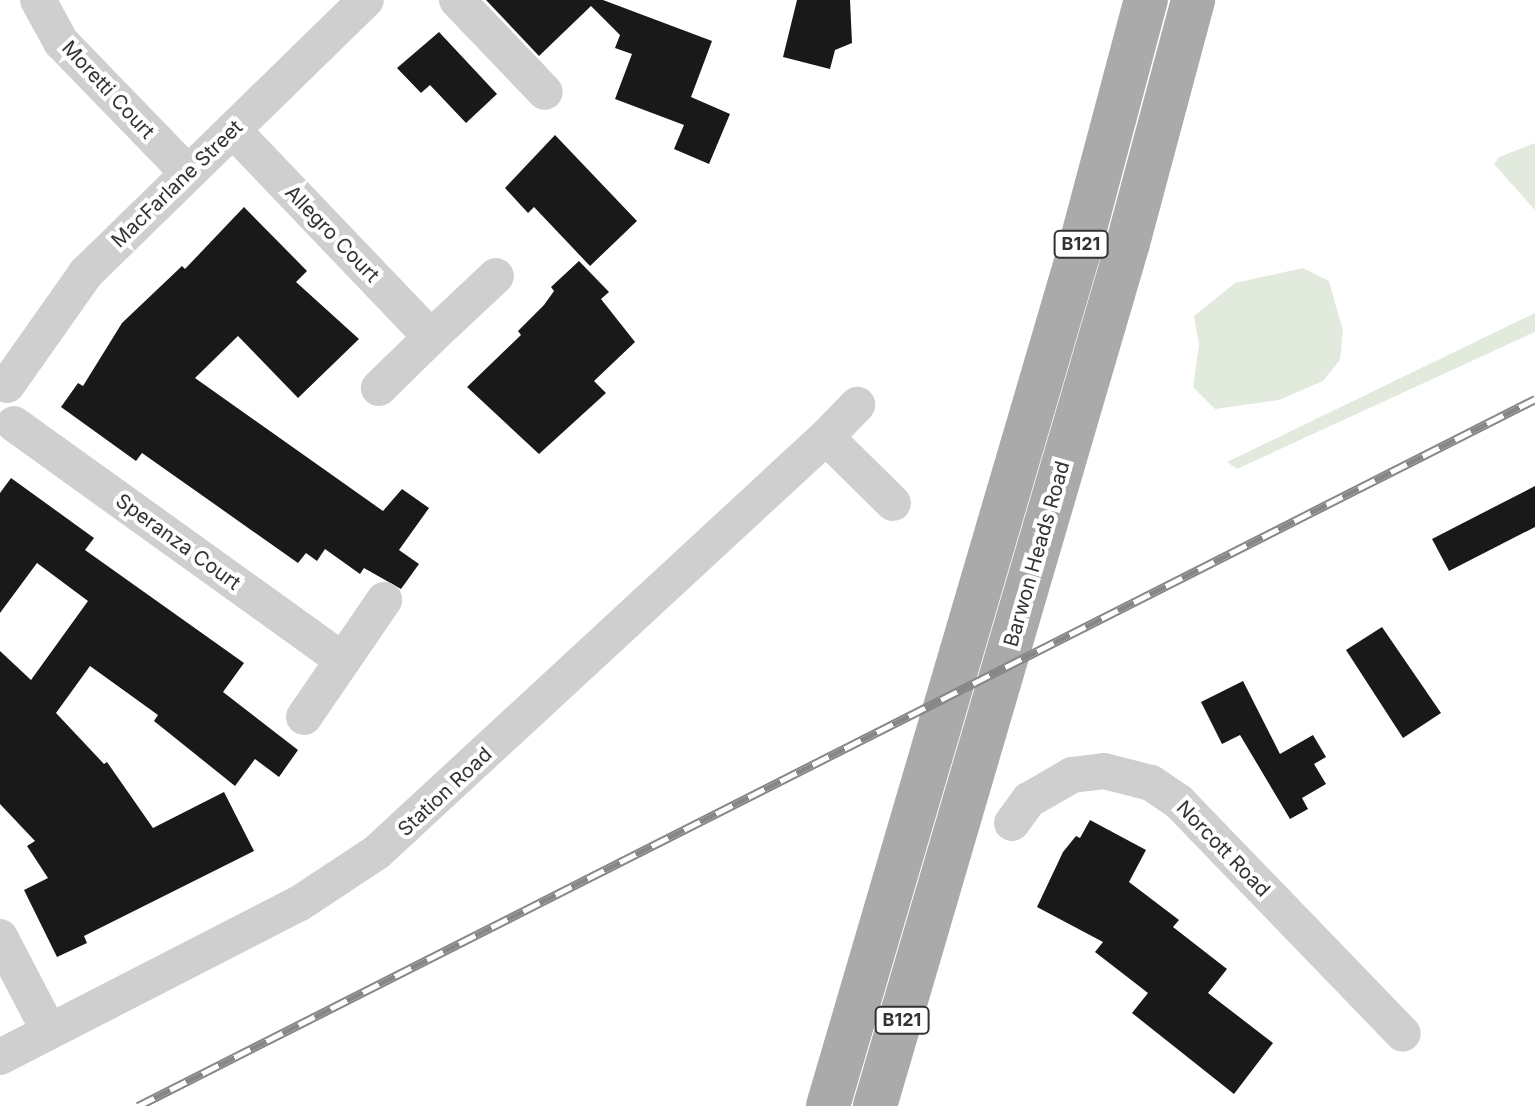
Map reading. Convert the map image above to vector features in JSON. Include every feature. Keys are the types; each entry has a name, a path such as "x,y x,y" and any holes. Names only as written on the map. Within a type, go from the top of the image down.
{"main road":[{"name":"B121","path":"828,1106 1011,486 1146,0"},
{"name":"Barwon Heads Road","path":"875,1106 1066,459 1193,0"}],"street":[{"name":"Moretti Court","path":"38,0 61,42 188,173"},
{"name":"MacFarlane Street","path":"7,429 19,408 4,384 86,273 366,0"},
{"path":"457,0 545,92"},
{"name":"Allegro Court","path":"233,130 431,337"},
{"path":"379,388 496,276"},
{"name":"Station Road","path":"0,1057 300,903 377,852 857,405"},
{"name":"Speranza Court","path":"7,429 343,660"},
{"path":"826,437 893,503"},
{"path":"304,717 384,600"},
{"name":"Norcott Road","path":"1012,823 1029,800 1072,775 1104,771 1151,783 1179,802 1403,1034"},
{"path":"0,937 49,1031"}],"shaded area":[{"path":"1535,143 1535,210 1494,164 1499,157"},
{"path":"1303,268 1329,281 1343,331 1340,360 1323,381 1279,400 1215,409 1193,387 1199,345 1194,316 1235,283"},
{"path":"1535,313 1535,332 1237,469 1227,462"}],"building":[{"path":"486,0 603,0 712,41 691,97 730,114 709,164 674,149 684,125 615,99 632,54 615,48 620,35 591,6 539,56"},
{"path":"797,0 850,0 852,43 835,50 830,69 783,57"},
{"path":"439,32 497,94 466,123 430,85 421,93 397,68"},
{"path":"555,135 637,221 590,266 534,207 528,213 505,188"},
{"path":"244,207 307,271 296,282 359,339 298,398 238,336 195,378 383,511 402,489 429,508 399,550 419,564 401,589 364,568 360,574 325,549 317,561 306,553 298,563 142,453 136,461 61,407 78,383 83,386 122,323 182,266 185,269"},
{"path":"579,261 609,292 601,299 635,342 594,381 606,393 539,454 467,387 521,335 518,331 554,291 551,287"},
{"path":"11,478 94,538 85,550 244,663 223,692 298,750 279,777 255,759 235,786 154,721 158,715 90,666 56,713 104,764 107,762 153,828 224,792 254,851 84,936 87,943 57,957 24,890 48,878 27,846 35,841 0,804 0,651 31,680 88,601 37,563 0,613 0,493"},
{"path":"1535,486 1535,527 1449,571 1432,539"},
{"path":"1382,627 1441,713 1403,738 1346,650"},
{"path":"1243,681 1280,754 1313,735 1326,757 1314,764 1326,784 1302,798 1308,809 1290,819 1240,735 1222,744 1201,702"},
{"path":"1090,820 1146,850 1129,882 1179,920 1173,927 1227,969 1208,993 1273,1043 1234,1094 1132,1013 1148,993 1095,952 1103,942 1037,907 1063,852 1076,836 1080,838"}],"railway":[{"path":"138,1106 1535,399"}]}
